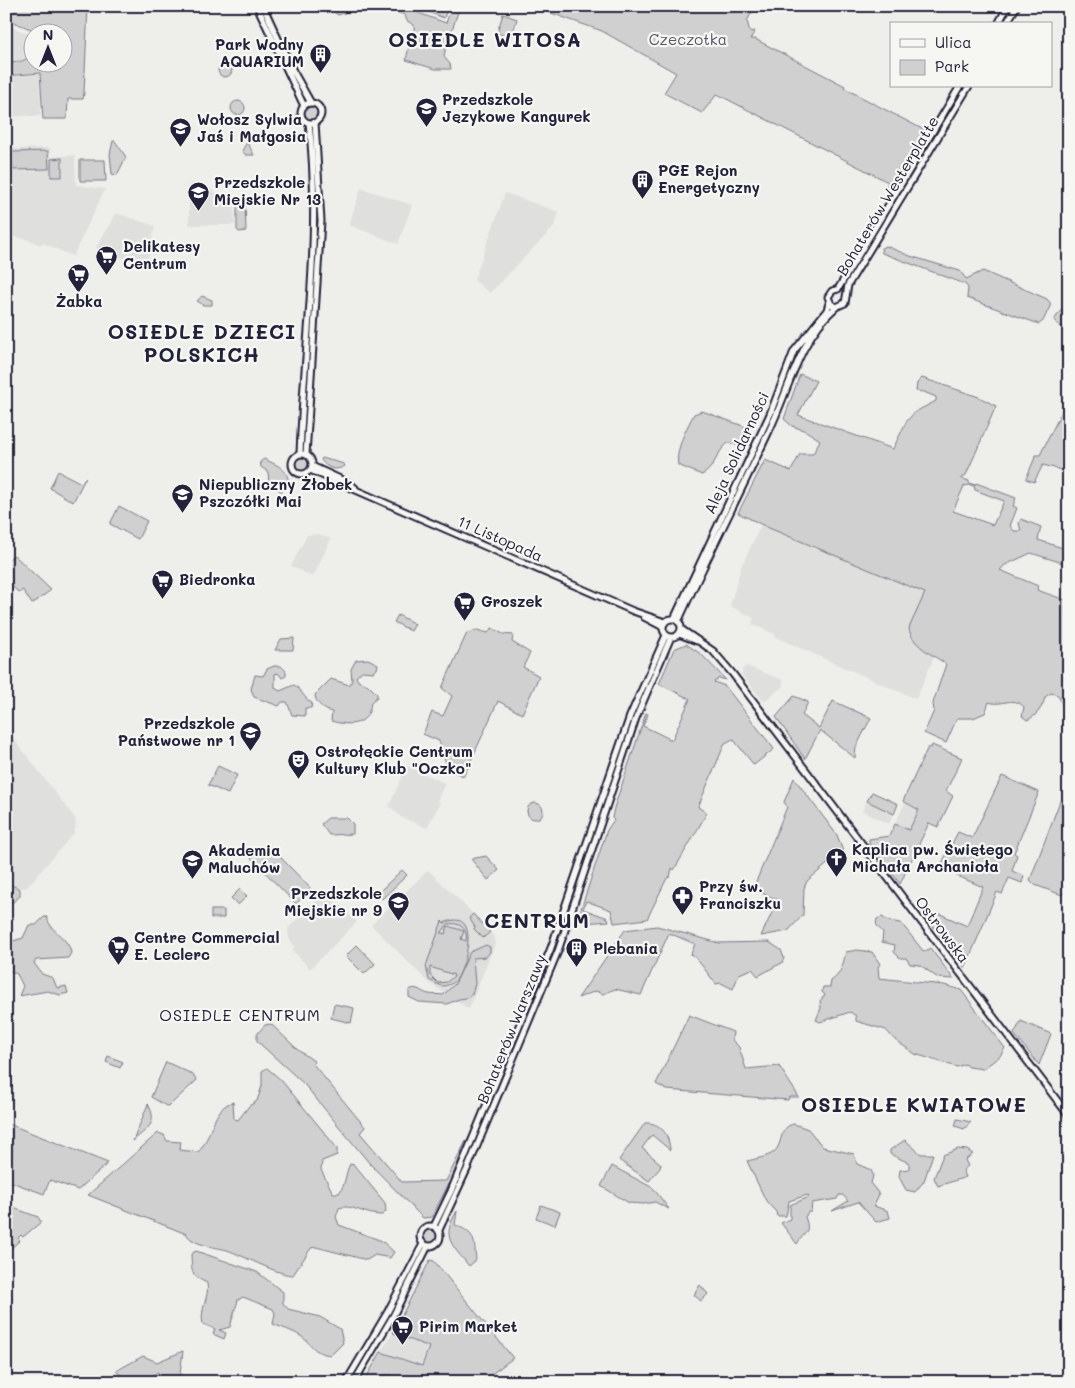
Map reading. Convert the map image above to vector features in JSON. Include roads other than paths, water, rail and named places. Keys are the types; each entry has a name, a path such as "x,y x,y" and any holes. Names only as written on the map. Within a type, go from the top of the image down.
{"main road":[{"path":"257,6 304,106 301,116 312,123"},
{"path":"263,6 292,71 311,103 316,105 321,112 319,119 312,123"},
{"path":"999,22 1008,6"},
{"path":"1007,22 1016,6"},
{"name":"Bohaterów Westerplatte","path":"838,289 959,88"},
{"name":"Bohaterów Westerplatte","path":"845,294 848,285 968,88"},
{"path":"304,106 311,103"},
{"path":"303,455 314,241 315,203 312,123"},
{"path":"838,289 845,294 845,303 836,307 830,303 830,292 838,289"},
{"name":"Aleja Solidarności","path":"676,620 767,421 794,351 830,303"},
{"name":"Aleja Solidarności","path":"676,620 776,416 798,357 811,336 836,307"},
{"path":"303,455 311,460 311,468 300,474 293,469 293,459 303,455"},
{"name":"11 Listopada","path":"311,468 350,483 356,490 664,624"},
{"path":"676,620 680,631 668,636 664,624 676,620"},
{"name":"Ostrowska","path":"680,631 702,643 732,673 1069,1116"},
{"name":"Bohaterów Warszawy","path":"436,1228 551,948 630,716 668,636"},
{"path":"346,1382 426,1245 439,1242 441,1235 436,1228 425,1227 421,1232 420,1238 426,1245"},
{"path":"354,1382 393,1316 426,1245"}],"place":[{"name":"Park Wodny AQUARIUM","path":"320,73"},
{"name":"Przedszkole Językowe Kangurek","path":"426,128"},
{"name":"Wołosz Sylwia Jaś i Małgosia","path":"181,148"},
{"name":"PGE Rejon Energetyczny","path":"642,199"},
{"name":"Przedszkole Miejskie Nr 13","path":"198,211"},
{"name":"Delikatesy Centrum","path":"107,275"},
{"name":"Żabka","path":"79,293"},
{"name":"Niepubliczny Żłobek Pszczółki Mai","path":"183,513"},
{"name":"Biedronka","path":"163,599"},
{"name":"Groszek","path":"465,621"},
{"name":"Przedszkole Państwowe nr 1","path":"251,752"},
{"name":"Ostrołęckie Centrum Kultury Klub \"Oczko\"","path":"299,780"},
{"name":"Kaplica pw. Świętego Michała Archanioła","path":"836,878"},
{"name":"Akademia Maluchów","path":"192,879"},
{"name":"Przy św. Franciszku","path":"683,915"},
{"name":"Przedszkole Miejskie nr 9","path":"398,922"},
{"name":"Centre Commercial E. Leclerc","path":"118,966"},
{"name":"Plebania","path":"577,968"},
{"name":"Pirim Market","path":"403,1346"}],"district":[{"name":"OSIEDLE WITOSA","path":"485,40"},
{"name":"OSIEDLE DZIECI POLSKICH","path":"202,344"},
{"name":"CENTRUM","path":"537,921"},
{"name":"OSIEDLE CENTRUM","path":"240,1015"},
{"name":"OSIEDLE KWIATOWE","path":"914,1105"}],"park label":[{"name":"Czeczotka","path":"688,40"}]}
